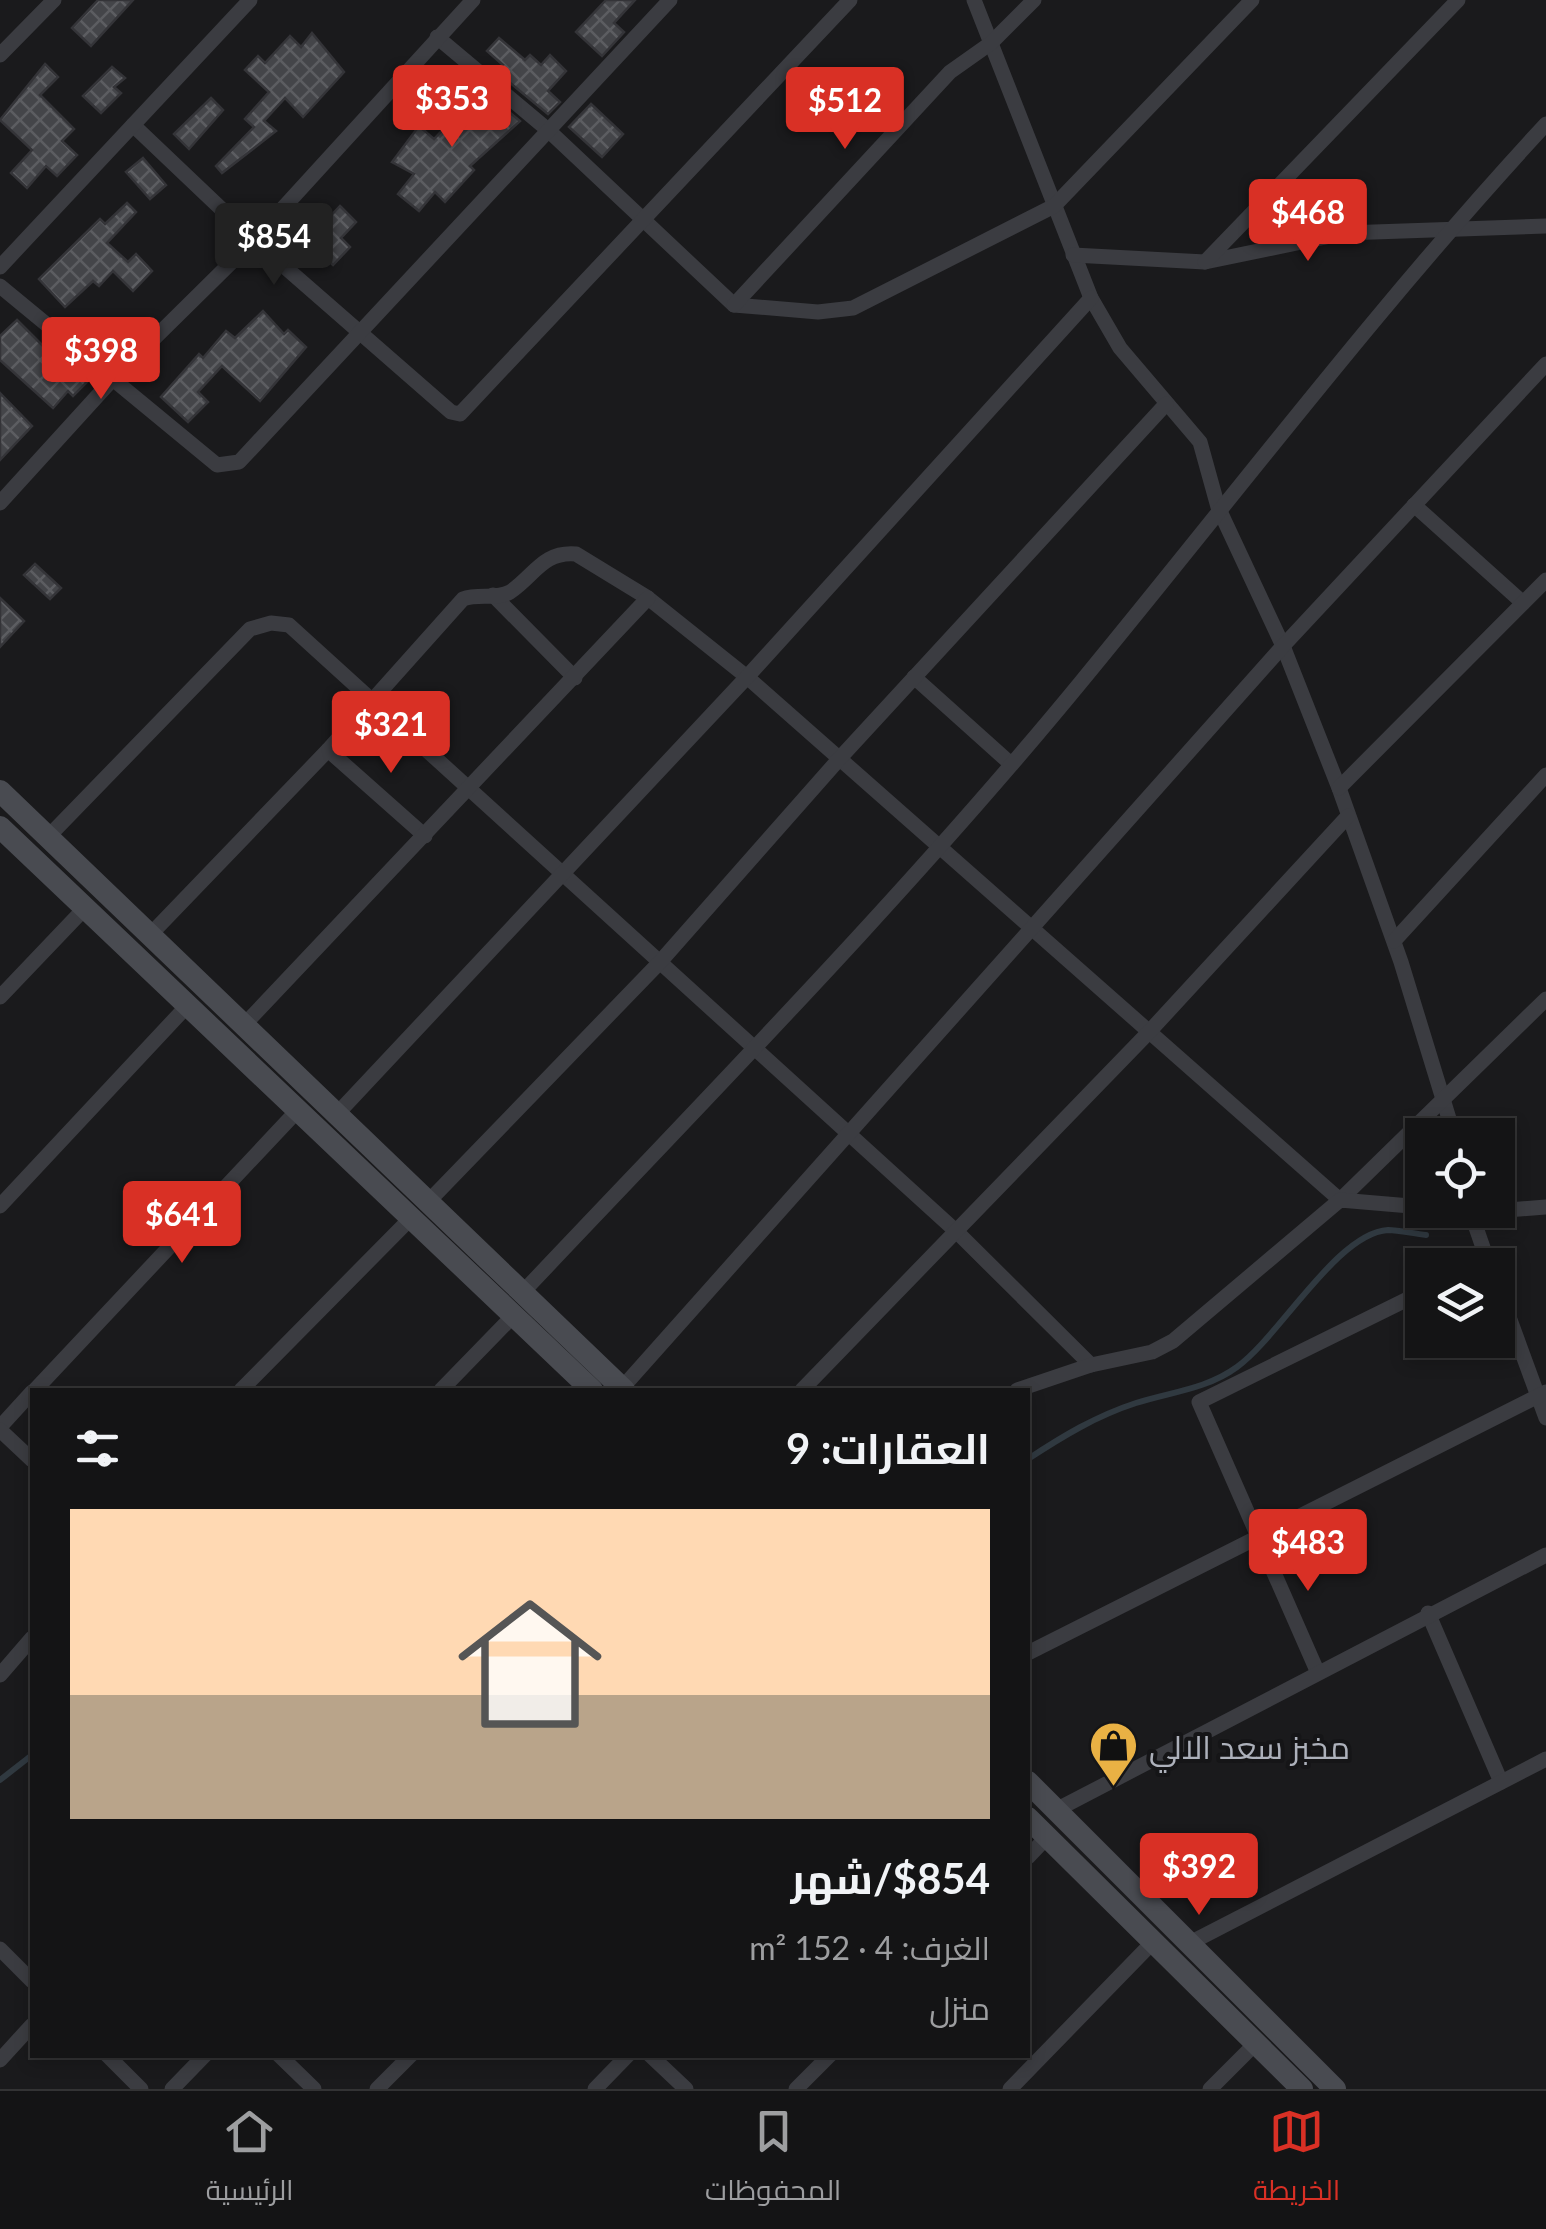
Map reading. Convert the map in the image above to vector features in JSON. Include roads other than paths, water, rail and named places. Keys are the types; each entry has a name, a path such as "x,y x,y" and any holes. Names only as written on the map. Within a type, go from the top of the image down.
{"main road":[{"path":"0,791 336,1114 513,1316 590,1388"},
{"path":"0,827 297,1111 522,1293 622,1388"},
{"path":"1030,1784 1335,2089"},
{"path":"1030,1820 1302,2089"}],"street":[{"path":"0,55 54,0"},
{"path":"0,267 250,0"},
{"path":"0,503 111,381 254,240 473,0"},
{"path":"0,286 217,465 227,467 239,462 357,331 670,0"},
{"path":"133,125 254,240 451,412 460,414 850,0"},
{"path":"974,0 1091,298 1120,348 1200,442 1218,506 1283,646 1340,788 1394,940 1450,1118"},
{"path":"734,304 950,72 992,42 1034,0"},
{"path":"437,36 548,130 734,304 818,312 853,308 1054,206 1252,0"},
{"path":"1205,262 1458,0"},
{"path":"522,1293 941,844 1452,226 1546,124"},
{"path":"1073,255 1205,262 1346,233 1452,226 1546,226"},
{"path":"336,1114 747,677 1091,298"},
{"path":"624,1388 1283,646 1546,364"},
{"path":"243,1388 660,962 840,758 1166,404"},
{"path":"1414,506 1523,603"},
{"path":"150,935 328,750 463,599 508,593 550,556 576,554 648,598 747,677 941,844 1340,1200 1405,1205"},
{"path":"1340,788 1546,580"},
{"path":"493,596 575,678"},
{"path":"244,1025 648,598"},
{"path":"48,837 250,629 270,622 289,625 958,1233 1091,1364"},
{"path":"914,677 1011,764"},
{"path":"328,750 425,836"},
{"path":"1394,940 1546,775"},
{"path":"804,1388 958,1233 1348,816"},
{"path":"0,997 85,908"},
{"path":"1022,1388 1091,1364 1152,1352 1173,1341 1340,1200 1446,1101 1546,999"},
{"path":"0,1206 188,1006"},
{"path":"37,1388 297,1111"},
{"path":"1515,1209 1546,1207"},
{"path":"1318,1674 1200,1402 1405,1300"},
{"path":"443,1388 513,1316"},
{"path":"1515,1330 1541,1393 1546,1418"},
{"path":"1030,1652 1541,1393"},
{"path":"30,1395 0,1428 30,1458"},
{"path":"1056,1810 1428,1613 1546,1555"},
{"path":"1428,1613 1502,1782"},
{"path":"0,1675 30,1640"},
{"path":"1188,1944 1546,1759"},
{"path":"1030,1854 1047,1837"},
{"path":"1010,2089 1152,1943"},
{"path":"0,1949 30,1978"},
{"path":"0,2060 30,2027"},
{"path":"1210,2089 1255,2044"},
{"path":"110,2058 141,2089"},
{"path":"172,2089 203,2058"},
{"path":"282,2058 314,2089"},
{"path":"377,2089 407,2058"},
{"path":"595,2089 625,2058"},
{"path":"653,2058 686,2089"},
{"path":"796,2089 827,2058"}],"waterway":[{"path":"1030,1458 1107,1414 1201,1385 1237,1367 1329,1266 1369,1235 1388,1230 1426,1235"},
{"path":"0,1780 30,1757"}],"place":[{"name":"مخبز سعد الالي","path":"1114,1788"}]}
